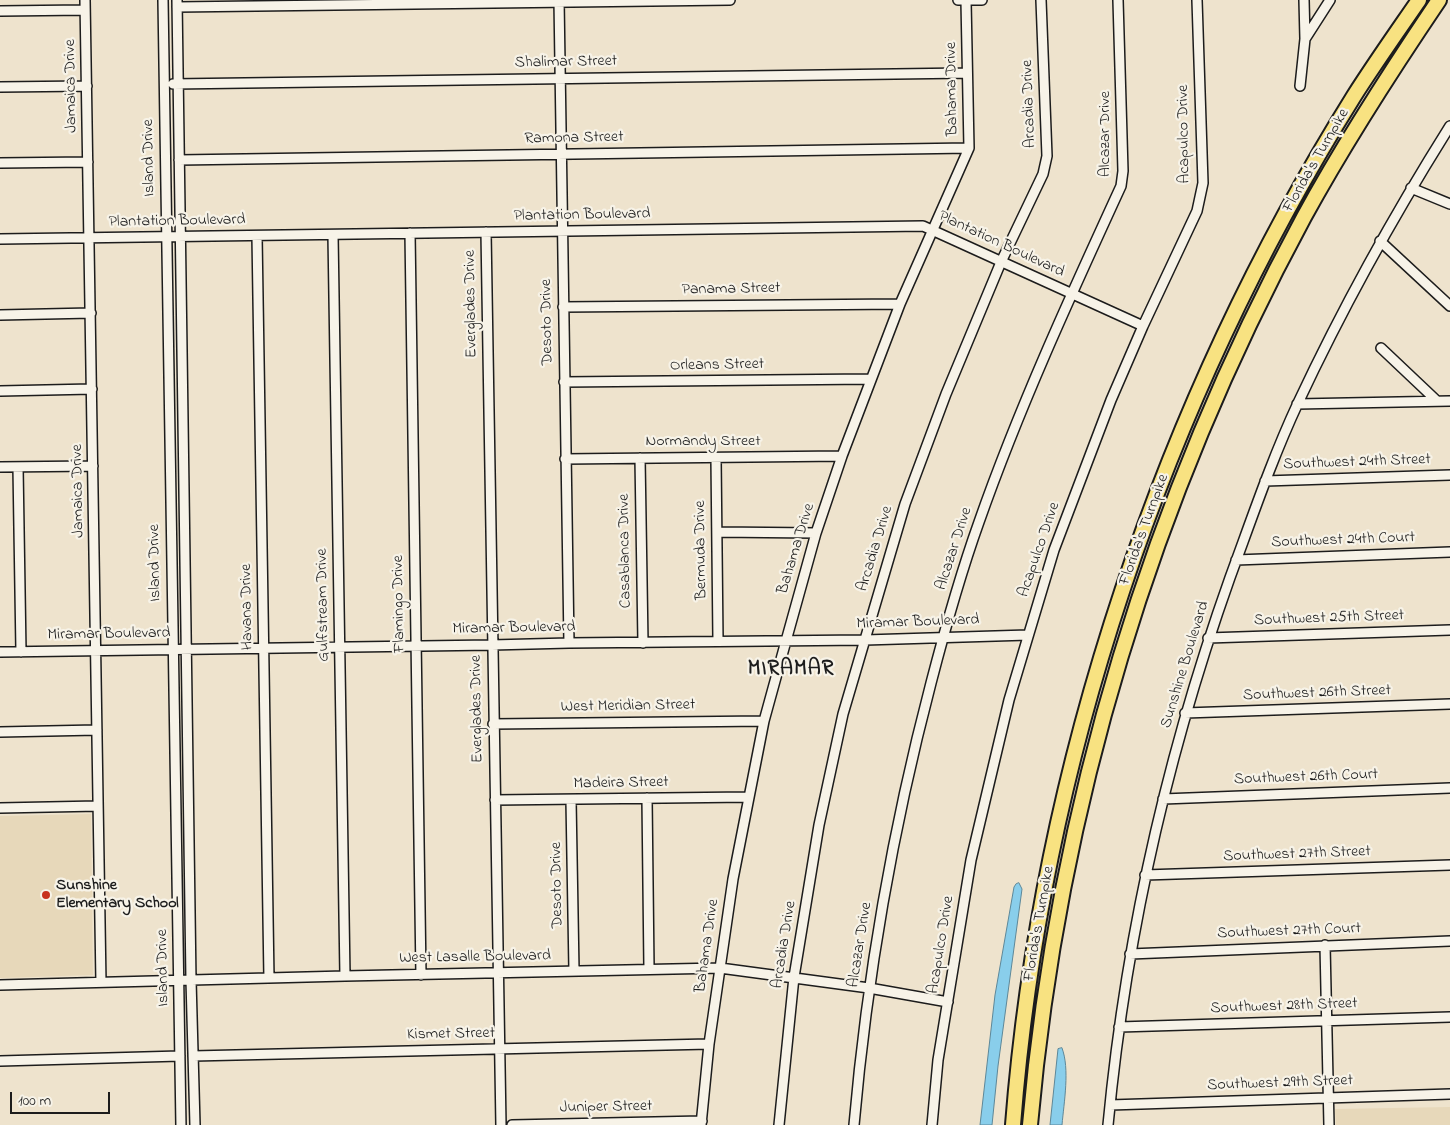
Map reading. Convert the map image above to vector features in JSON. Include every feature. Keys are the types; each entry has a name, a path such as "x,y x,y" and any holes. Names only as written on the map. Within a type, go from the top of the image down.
{"highway":[{"name":"Florida's Turnpike","path":"1013,1125 1028,992 1055,839 1089,702 1138,547 1190,415 1218,351 1269,246 1312,167 1354,96 1418,0"},
{"name":"Florida's Turnpike","path":"1030,1125 1037,1056 1048,980 1072,842 1107,702 1151,562 1207,417 1278,268 1318,193 1361,120 1439,0"}],"street":[{"name":"Island Drive","path":"163,0 181,1125"},
{"path":"177,4 730,0"},
{"path":"962,0 982,0"},
{"name":"Bahama Drive","path":"701,1123 709,1044 733,879 764,720 816,533 842,456 900,304 969,148 967,73 962,0"},
{"name":"Arcadia Drive","path":"779,1125 794,977 819,825 843,714 909,495 946,394 1001,262 1042,174 1047,156 1041,0"},
{"name":"Alcazar Drive","path":"854,1125 869,988 893,844 943,637 978,523 1020,413 1121,186 1123,170 1118,0"},
{"name":"Acapulco Drive","path":"932,1125 938,1060 971,860 1009,700 1054,550 1111,400 1196,211 1203,183 1197,0"},
{"path":"1300,86 1305,39 1304,0"},
{"path":"1305,39 1330,0"},
{"name":"Desoto Drive","path":"559,1 562,307 569,643"},
{"name":"Island Drive","path":"177,4 195,1125"},
{"path":"0,11 85,5"},
{"name":"Jamaica Drive","path":"85,5 102,982"},
{"name":"Shalimar Street","path":"164,84 967,73"},
{"path":"0,87 87,86"},
{"name":"Sunshine Boulevard","path":"1108,1125 1119,1027 1145,875 1185,713 1208,638 1265,482 1297,404 1380,242 1450,126"},
{"name":"Ramona Street","path":"180,160 969,148"},
{"path":"0,163 88,162"},
{"path":"1411,188 1450,204"},
{"name":"Plantation Boulevard","path":"0,239 923,226 1143,326"},
{"name":"Everglades Drive","path":"486,232 494,800 501,1125"},
{"name":"Flamingo Drive","path":"410,233 421,975"},
{"name":"Gulfstream Drive","path":"333,235 345,976"},
{"name":"Havana Drive","path":"257,236 269,978"},
{"path":"1380,242 1450,306"},
{"name":"Panama Street","path":"562,307 900,304"},
{"path":"0,314 91,313"},
{"path":"1381,348 1437,401"},
{"name":"Orleans Street","path":"564,382 870,379"},
{"path":"0,391 92,389"},
{"path":"1297,404 1450,401"},
{"name":"Normandy Street","path":"565,459 842,456"},
{"name":"Casablanca Drive","path":"640,458 643,643"},
{"name":"Bermuda Drive","path":"716,458 718,642"},
{"path":"0,467 94,466"},
{"path":"18,467 21,652"},
{"name":"Southwest 24th Street","path":"1265,482 1450,475"},
{"path":"717,532 816,533"},
{"name":"Southwest 24th Court","path":"1236,560 1450,552"},
{"name":"Southwest 25th Street","path":"1208,638 1450,630"},
{"name":"Miramar Boulevard","path":"0,652 864,640 1028,635"},
{"name":"Southwest 26th Street","path":"1185,713 1450,704"},
{"name":"West Meridian Street","path":"493,724 764,720"},
{"path":"0,732 98,730"},
{"name":"Southwest 26th Court","path":"1163,799 1450,788"},
{"name":"Madeira Street","path":"494,800 748,797"},
{"path":"647,798 649,969"},
{"name":"Desoto Drive","path":"571,800 574,971"},
{"path":"0,808 98,806"},
{"name":"Southwest 27th Street","path":"1145,875 1450,865"},
{"name":"Southwest 27th Court","path":"1130,954 1450,941"},
{"path":"1325,945 1329,1125"},
{"name":"West Lasalle Boulevard","path":"0,985 720,968 869,988 948,1002"},
{"name":"Southwest 28th Street","path":"1119,1027 1450,1017"},
{"name":"Kismet Street","path":"193,1056 709,1044"},
{"path":"0,1061 180,1056"},
{"name":"Southwest 29th Street","path":"1110,1105 1450,1094"},
{"name":"Juniper Street","path":"512,1125 701,1123"}],"shaded area":[{"name":"Sunshine Elementary School","path":"91,814 93,975 0,978 0,816"},
{"path":"1450,1107 1450,1125 1336,1125 1335,1109"}],"water":[{"path":"1019,883 1022,889 992,1125 980,1125 995,995 1014,887"},
{"path":"1062,1048 1066,1076 1062,1125 1050,1125 1058,1049"}],"place":[{"name":"Sunshine Elementary School","path":"46,895"}],"district":[{"name":"MIRAMAR","path":"791,671"}]}
